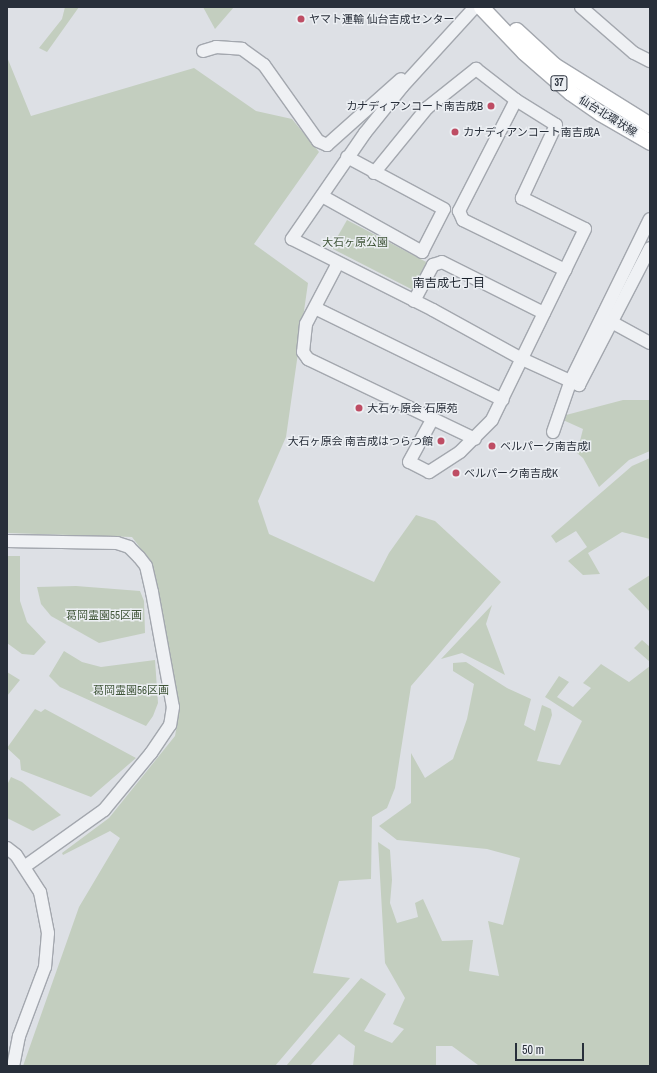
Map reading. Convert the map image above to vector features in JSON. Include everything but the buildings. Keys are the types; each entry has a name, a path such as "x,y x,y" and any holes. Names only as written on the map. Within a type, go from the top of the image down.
{"main road":[{"name":"仙台北環状線","path":"481,7 524,52 570,92 600,113 650,142"},
{"name":"仙台北環状線","path":"495,7 554,65 650,125"}],"street":[{"path":"475,7 423,64 347,157 292,239 414,301 522,359 571,380"},
{"path":"581,7 634,53 650,61"},
{"path":"203,51 216,47 242,50 264,65 318,141 327,145 410,70 423,64"},
{"path":"374,173 427,108 476,69 516,100 556,125 522,198 586,229 492,420 475,440 460,452 429,472 409,462 432,420"},
{"path":"516,100 460,211 463,220 565,270"},
{"path":"322,196 422,252 444,209 374,173 347,157"},
{"path":"607,320 650,219"},
{"path":"552,432 571,380 650,248"},
{"path":"414,301 433,265 442,262 544,313"},
{"path":"338,263 306,324 303,352 308,359 475,440"},
{"path":"315,308 503,400"},
{"path":"607,320 650,343"},
{"path":"7,541 117,543 129,547 146,566 174,707 170,725 151,753 104,810 24,867"},
{"path":"7,848 16,855 40,892 48,933 45,967 19,1036 13,1066"}],"green space":[{"path":"65,7 79,7 47,52 39,48 62,19"},
{"path":"203,7 234,7 215,29"},
{"path":"7,57 31,116 194,68 256,111 292,119 319,152 254,244 308,283 286,437 258,501 269,534 374,582 389,553 416,515 435,521 501,582 411,686 395,788 387,808 372,817 371,879 339,881 313,973 350,978 275,1066 23,1066 79,907 120,838 110,831 63,855 62,853 109,818 175,736 180,708 151,562 132,537 7,533"},
{"name":"大石ヶ原公園","path":"347,220 430,264 415,291 331,248"},
{"path":"623,400 650,400 650,451 629,460 599,487 583,458 577,453 583,429 563,420 566,415"},
{"path":"650,458 650,539 622,532 588,553 600,574 583,575 568,561 587,547 576,531 556,543 551,536 632,466"},
{"path":"7,556 20,556 20,601 27,622 46,642 34,655 22,654 7,643"},
{"path":"650,575 650,612 628,589"},
{"name":"葛岡霊園55区画","path":"76,586 140,591 144,601 145,633 99,643 51,616 41,604 37,587"},
{"path":"492,605 486,624 505,675 462,653 441,659"},
{"path":"642,640 650,647 650,662 634,648"},
{"name":"葛岡霊園56区画","path":"64,651 82,662 101,667 155,660 158,703 153,716 146,726 60,687 49,676"},
{"path":"466,662 507,688 531,699 524,725 535,731 542,705 551,709 552,715 537,761 560,765 582,721 545,697 559,676 569,682 557,697 573,707 591,688 583,683 601,664 629,682 650,666 650,1066 478,1065 452,1046 436,1046 436,1066 353,1066 355,1046 339,1034 310,1066 286,1066 361,978 386,994 364,1031 392,1043 404,1029 393,1024 405,998 385,963 378,842 390,850 392,880 390,903 397,923 418,917 415,903 423,899 442,941 473,940 469,971 499,976 488,921 503,925 520,858 487,849 397,840 379,826 411,803 411,753 425,778 453,759 467,719 474,684 453,671 453,663"},
{"path":"7,672 20,680 7,696"},
{"path":"35,709 41,712 45,709 136,758 91,797 21,770 20,760 7,748"},
{"path":"11,777 22,782 61,815 33,831 7,818 7,785"}],"place":[{"name":"ヤマト運輸 仙台吉成センター","path":"301,19"},
{"name":"カナディアンコート南吉成B","path":"491,106"},
{"name":"カナディアンコート南吉成A","path":"455,132"},
{"name":"大石ヶ原会 石原苑","path":"359,408"},
{"name":"大石ヶ原会 南吉成はつらつ館","path":"441,441"},
{"name":"ベルパーク南吉成I","path":"492,446"},
{"name":"ベルパーク南吉成K","path":"456,473"}],"district":[{"name":"南吉成七丁目","path":"449,284"}]}
